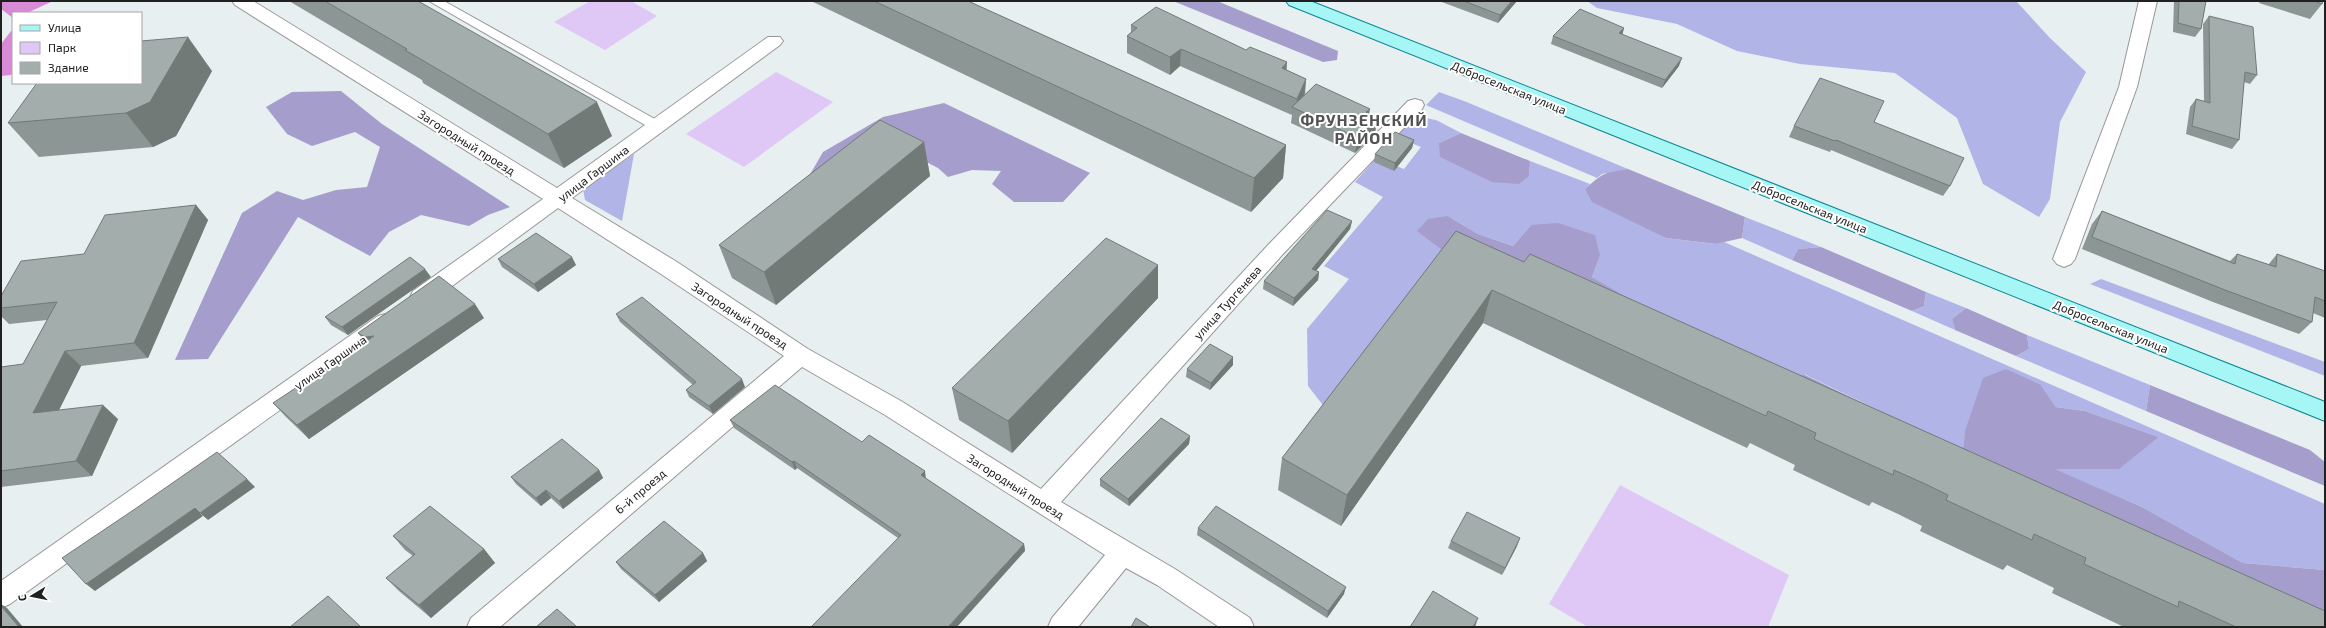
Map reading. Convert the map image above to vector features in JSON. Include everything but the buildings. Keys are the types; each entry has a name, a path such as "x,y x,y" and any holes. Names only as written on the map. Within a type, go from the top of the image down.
{"main road":[{"name":"Добросельская улица","path":"1295,1 2325,412"}],"street":[{"name":"Загородный проезд","path":"241,1 669,268 800,355 893,408 1043,504 1123,553 1166,577 1241,627"},
{"path":"2064,259 2128,87 2148,1"},
{"name":"улица Гаршина","path":"1,596 558,199 774,41"},
{"name":"улица Тургенева","path":"1043,504 1276,249 1415,105"},
{"name":"6-й проезд","path":"480,627 800,355"},
{"path":"1061,627 1123,553"}],"lane":[{"path":"435,1 657,126"}],"shaded area":[{"path":"1,1 53,1 29,12 12,12 12,17 1,9"},
{"path":"1173,1 1217,1 1338,51 1337,60 1323,62"},
{"path":"1587,1 2016,1 2050,38 2086,72 2060,122 2050,199 2039,217 1983,184 1957,118 1895,73 1800,64 1737,51 1677,24 1597,8"},
{"path":"12,31 11,75 1,76 1,44"},
{"path":"341,91 382,124 510,207 488,215 469,226 421,215 389,232 370,256 298,217 208,359 175,360 242,213 277,191 303,200 336,190 367,187 380,147 355,132 312,146 287,134 266,107 292,92"},
{"path":"1439,92 1628,169 1602,174 1597,178 1426,105"},
{"path":"944,103 1090,173 1063,202 1014,202 992,184 1001,171 972,170 948,177 938,168 887,142 805,183 823,152 883,117"},
{"path":"1415,116 1436,120 1461,133 1439,143 1529,176 1530,161 1590,184 1585,189 1666,238 1715,244 1724,242 2325,504 2325,570 2243,563 2142,507 2054,469 2142,450 2159,437 2085,411 2056,407 2041,385 1965,431 1964,452 1804,374 1792,404 1592,277 1600,256 1531,225 1513,246 1478,234 1448,216 1445,252 1326,409 1308,386 1307,329 1349,279 1324,266 1383,197 1355,182 1376,158 1404,169 1421,147 1394,136 1404,123"},
{"path":"1461,133 1530,161 1529,176 1519,184 1492,182 1440,157 1439,143"},
{"path":"634,154 622,221 585,200 583,189"},
{"path":"1628,169 1745,217 1742,238 1716,244 1666,238 1592,202 1585,189 1596,179 1605,174"},
{"path":"1448,216 1478,234 1513,246 1531,225 1558,223 1595,235 1600,256 1592,277 1636,303 1445,252 1417,231 1428,219"},
{"path":"1745,217 1821,247 1798,249 1792,260 1742,238"},
{"path":"1821,247 1926,292 1924,306 1912,311 1792,260 1798,249"},
{"path":"2101,279 2325,362 2325,376 2090,284"},
{"path":"1926,292 1966,308 1952,319 1955,330 1912,311 1924,306"},
{"path":"1966,308 2027,335 2029,349 2016,356 1955,330 1952,319"},
{"path":"2027,335 2150,385 2146,411 2016,356 2029,349"},
{"path":"2006,369 2041,385 2056,407 2085,411 2159,437 2119,469 2055,469 2142,507 2243,563 2325,570 2325,627 1792,404 1803,374 1963,452 1965,431 1983,378"},
{"path":"2150,385 2310,450 2325,462 2325,486 2146,411"}],"green space":[{"path":"590,1 631,1 657,16 605,50 554,22"},
{"path":"776,72 833,102 744,167 686,134"},
{"path":"1620,485 1789,575 1768,627 1588,627 1549,604"}],"district":[{"name":"ФРУНЗЕНСКИЙ РАЙОН","path":"1364,128"}]}
